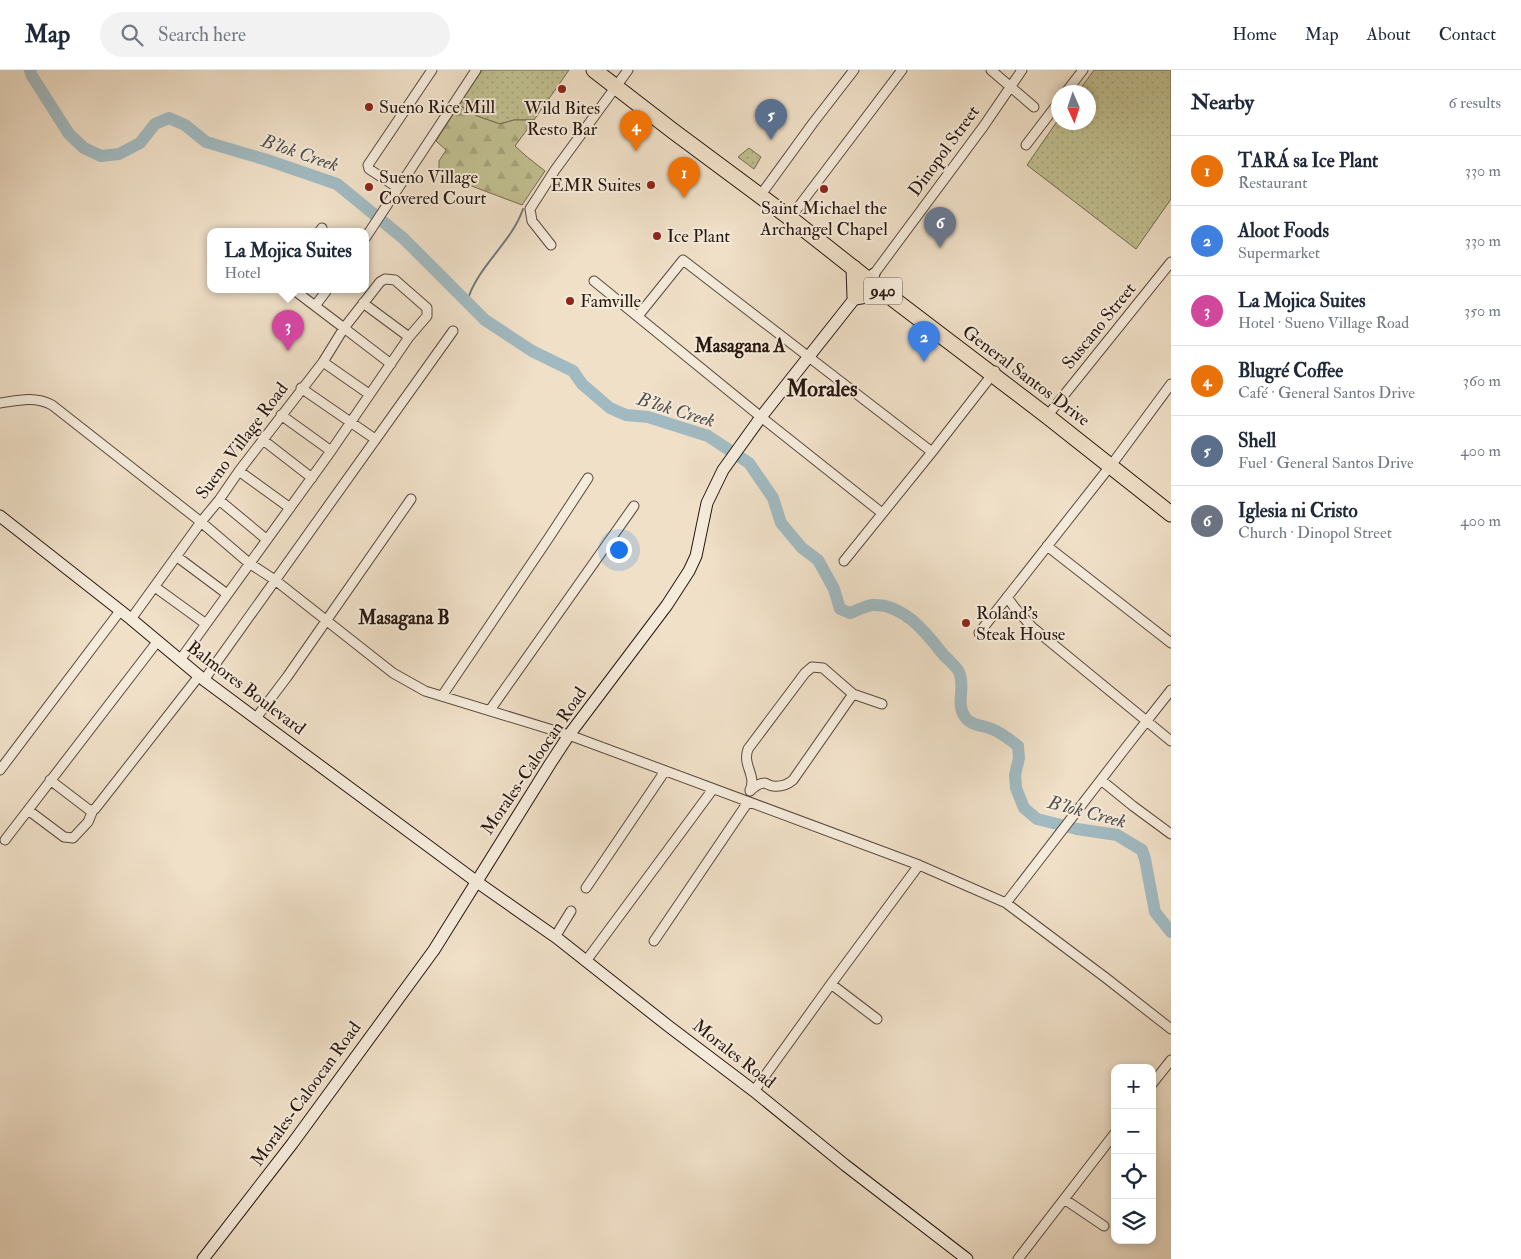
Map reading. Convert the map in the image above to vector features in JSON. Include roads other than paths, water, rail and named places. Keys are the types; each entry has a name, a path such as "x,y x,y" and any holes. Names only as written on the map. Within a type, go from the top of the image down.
{"highway":[{"name":"General Santos Drive","path":"594,70 622,79 678,126 765,189 792,215 854,268 871,277 884,292 995,372 1052,410 1171,514"},
{"name":"General Santos Drive","path":"606,70 622,79 792,215 995,372 1113,462 1171,502"},
{"path":"854,268 855,297 884,292"}],"street":[{"path":"398,188 369,170 368,165 432,70"},
{"path":"369,232 476,70"},
{"path":"765,189 812,123 854,70"},
{"path":"792,215 902,70"},
{"path":"992,70 1034,107"},
{"name":"Dinopol Street","path":"871,277 983,127 1022,70"},
{"path":"1071,85 1083,70"},
{"path":"551,245 532,221 530,209 555,170 622,79"},
{"path":"1026,145 1051,113"},
{"path":"638,316 683,260 932,452"},
{"name":"Suscano Street","path":"1052,410 1171,262"},
{"name":"Morales-Caloocan Road","path":"203,1259 292,1144 434,950 569,736 667,605 689,571 696,556 707,503 714,486 731,458 871,277"},
{"name":"Sueno Village Road","path":"131,619 301,388 323,362 344,328 382,280 395,280 427,308 427,316 409,337"},
{"path":"594,280 761,417 882,512"},
{"path":"301,293 315,306 391,364"},
{"path":"315,306 325,293"},
{"path":"180,660 312,478 409,337 363,303"},
{"path":"28,810 64,837 74,838 88,822 93,810 201,678 275,580 453,331"},
{"path":"323,362 369,394"},
{"path":"844,560 995,372"},
{"path":"979,633 1113,462 1171,384"},
{"path":"301,388 375,439"},
{"path":"0,403 26,398 38,399 52,405 201,522 249,563 275,580 393,673 425,691 569,736 665,771 918,865 1006,903 1171,1029"},
{"path":"281,415 331,451"},
{"path":"263,440 312,478"},
{"path":"239,471 290,508"},
{"path":"442,696 588,478"},
{"path":"256,718 411,499"},
{"path":"219,500 266,539"},
{"path":"490,710 634,506"},
{"name":"Balmores Boulevard","path":"0,516 131,619 201,678 476,882"},
{"path":"1047,546 1171,644"},
{"path":"176,556 227,594"},
{"path":"154,587 206,624"},
{"path":"1008,597 1021,616 1032,627 1171,741"},
{"path":"0,770 4,756 120,611"},
{"path":"5,840 157,642"},
{"path":"654,942 745,801 753,783 746,761 748,749 805,672 812,667 823,668 853,694 882,704"},
{"path":"1006,903 1171,690"},
{"path":"750,790 757,785 765,783 772,786 787,785 853,694"},
{"path":"586,888 665,771"},
{"path":"50,780 93,810"},
{"path":"1100,780 1171,834"},
{"path":"586,961 713,789"},
{"path":"754,1091 918,865"},
{"name":"Morales Road","path":"476,882 555,936 967,1259"},
{"path":"555,936 571,911"},
{"path":"831,984 877,1019"},
{"path":"1156,1079 1171,1060"},
{"path":"1018,1259 1111,1138"},
{"path":"1064,1199 1104,1226"}],"waterway":[{"name":"B'lok Creek","path":"30,70 69,134 84,148 101,156 119,154 140,143 155,124 169,118 185,125 206,142 337,184 403,238 485,320 532,351 573,371 582,384 610,408 626,415 648,417 708,436 749,463 773,498 781,523 802,548 818,560 834,589 840,609 850,613 872,605 883,606 903,614 928,636 956,668 961,678 961,706 965,717 974,724 999,732 1018,746 1019,758 1015,775 1016,788 1024,808 1037,819 1077,829 1117,835 1142,850 1155,912 1171,932"},
{"path":"467,302 478,277 511,233 523,209"}],"place":[{"name":"Wild Bites Resto Bar","path":"562,89"},
{"name":"Sueno Rice Mill","path":"369,107"},
{"name":"Shell","path":"771,140"},
{"name":"Blugré Coffee","path":"636,151"},
{"name":"EMR Suites","path":"651,185"},
{"name":"Sueno Village Covered Court","path":"369,187"},
{"name":"Saint Michael the Archangel Chapel","path":"824,189"},
{"name":"TARÁ sa Ice Plant","path":"684,198"},
{"name":"Ice Plant","path":"657,236"},
{"name":"Iglesia ni Cristo","path":"940,248"},
{"name":"Famville","path":"570,301"},
{"name":"La Mojica Suites","path":"288,351"},
{"name":"Aloot Foods","path":"924,362"},
{"name":"Roland's Steak House","path":"966,623"}],"district":[{"name":"Masagana A","path":"740,346"},
{"name":"Morales","path":"822,389"},
{"name":"Masagana B","path":"404,618"}]}
